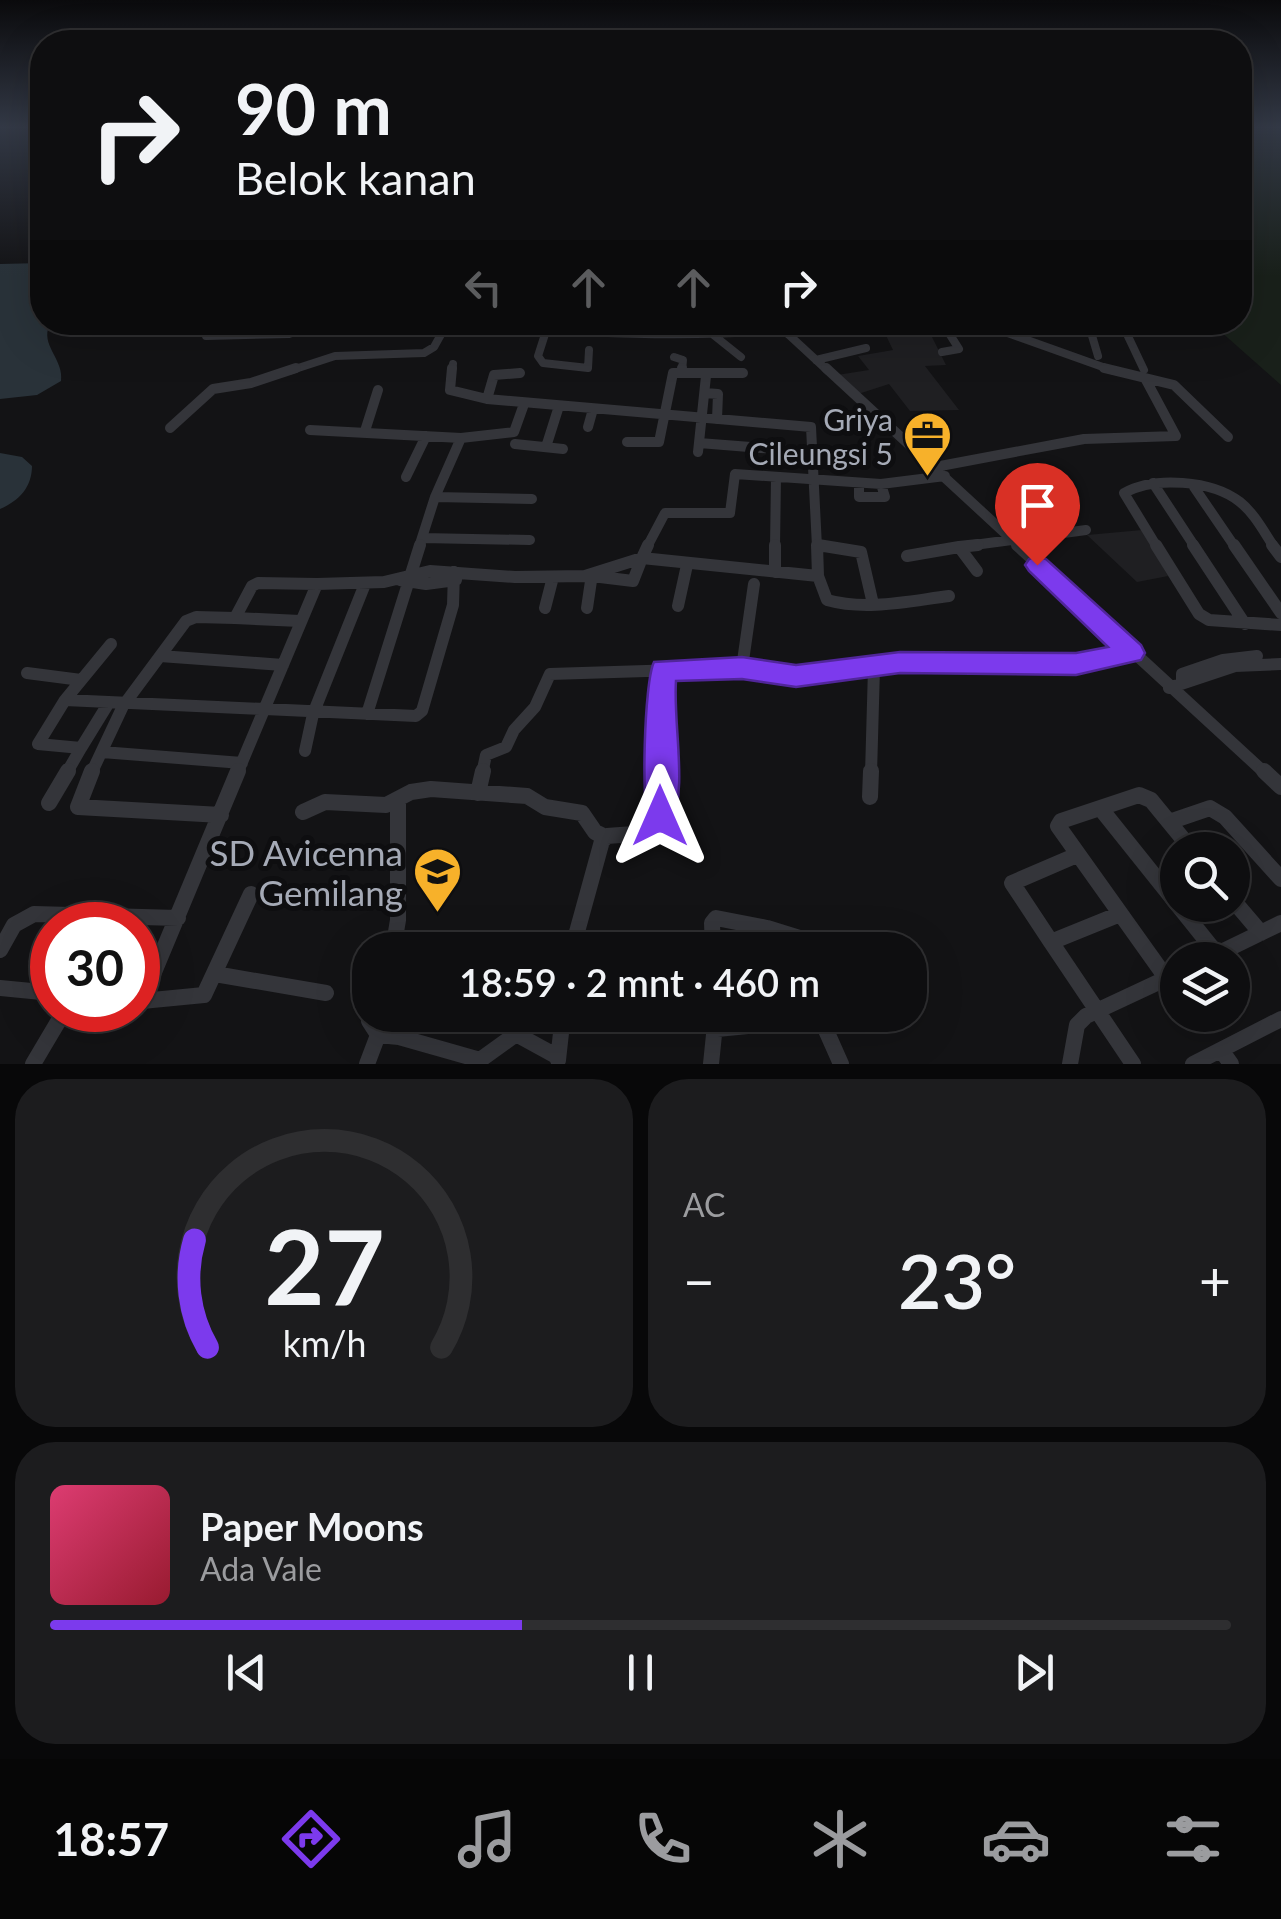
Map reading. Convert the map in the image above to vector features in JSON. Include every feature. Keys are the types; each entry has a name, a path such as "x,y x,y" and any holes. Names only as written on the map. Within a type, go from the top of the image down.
{"street":[{"path":"206,336 248,335"},
{"path":"170,428 206,391 251,383 335,356 424,353 442,335"},
{"path":"545,335 539,360 551,366 588,372 589,350"},
{"path":"714,335 741,357"},
{"path":"789,335 1132,653 1176,685 1281,787"},
{"path":"942,352 958,349 950,335"},
{"path":"1018,335 1178,387 1228,438"},
{"path":"1092,335 1098,356"},
{"path":"735,474 881,484 1077,436 1176,436 1127,335"},
{"path":"816,360 866,348"},
{"path":"674,358 683,360 682,373"},
{"path":"453,364 450,390 487,399 809,426 813,430 818,576 830,602 874,604 948,596"},
{"path":"487,399 494,374 520,373"},
{"path":"628,442 658,443 672,375 744,373"},
{"path":"706,376 698,447 813,452"},
{"path":"365,431 378,390"},
{"path":"704,393 718,394 717,418"},
{"path":"310,430 461,438 514,432 524,404"},
{"path":"546,447 559,406"},
{"path":"588,428 593,408"},
{"path":"626,423 630,411"},
{"path":"406,477 426,436"},
{"path":"367,714 404,579 461,438"},
{"path":"515,444 563,449"},
{"path":"234,618 254,584 365,584 457,576 592,575 633,580 660,516 730,512 738,447"},
{"path":"774,572 776,477"},
{"path":"1153,482 1245,624"},
{"path":"1281,557 1238,500 1194,487 1153,482 1129,489 1125,497 1192,607 1209,620 1281,626"},
{"path":"1194,487 1281,613"},
{"path":"435,497 532,498"},
{"path":"907,556 1086,530"},
{"path":"422,538 530,540"},
{"path":"818,545 861,552 874,604"},
{"path":"959,547 977,572"},
{"path":"642,558 818,576"},
{"path":"678,606 687,565"},
{"path":"587,608 592,575"},
{"path":"65,700 314,714 420,714 453,605 457,576"},
{"path":"545,608 553,578"},
{"path":"160,957 317,584"},
{"path":"306,751 314,714 365,584"},
{"path":"742,668 754,584"},
{"path":"49,803 81,748 190,618 300,621"},
{"path":"81,748 38,744 65,700 111,644"},
{"path":"478,794 486,755 506,747 514,730 535,707 550,674 742,668 796,676 900,662 1076,664 1132,653"},
{"path":"160,656 283,666"},
{"path":"1176,685 1235,666 1275,660"},
{"path":"870,798 874,668"},
{"path":"303,812 318,803 386,805 411,792 431,789 528,796 544,808 582,814 595,832 605,837 634,834 660,816 663,800 659,716 664,670"},
{"path":"27,673 81,680"},
{"path":"115,705 102,752 79,796 78,806 221,815"},
{"path":"102,752 242,763"},
{"path":"1160,962 1120,914 1059,823 1143,795 1177,832"},
{"path":"395,932 402,821 398,800"},
{"path":"1101,809 1200,942"},
{"path":"1169,822 1201,810 1218,811 1281,878"},
{"path":"575,932 580,907 605,837"},
{"path":"1078,855 1012,883 1132,1064"},
{"path":"160,999 204,995 251,894"},
{"path":"0,950 14,925 34,914 178,918"},
{"path":"1051,942 1120,914"},
{"path":"713,932 716,918 780,932"},
{"path":"1250,920 1261,933"},
{"path":"1242,942 1281,923"},
{"path":"767,928 767,932"},
{"path":"215,974 326,993"},
{"path":"1070,1064 1077,1026 1095,1010 1160,981"},
{"path":"0,988 30,991"},
{"path":"1193,1064 1226,1057 1281,1018"},
{"path":"33,1064 52,1032"},
{"path":"378,1035 399,1036 480,1060 516,1034 558,1061 561,1032"},
{"path":"711,1064 716,1032"},
{"path":"826,1032 840,1064"},
{"path":"367,1064 378,1035"}],"shaded area":[{"path":"1252,177 1281,177 1281,385 1225,335 1252,335"},
{"path":"30,263 30,335 47,335 60,367 61,381 37,395 0,399 0,264"},
{"path":"886,335 931,335 946,365 925,366 959,410 910,411 889,384 858,394 837,375 869,370 858,356 893,350"},
{"path":"0,453 22,457 32,466 23,492 0,509"},
{"path":"1142,530 1168,576 1137,582 1087,535"}],"place":[{"name":"Griya Cileungsi 5","path":"928,478"},
{"name":"SD Avicenna Gemilang","path":"438,914"}],"route":[{"path":"660,816 663,800 659,716 664,670 742,668 796,676 900,662 1076,664 1132,653 1037,565"}]}
